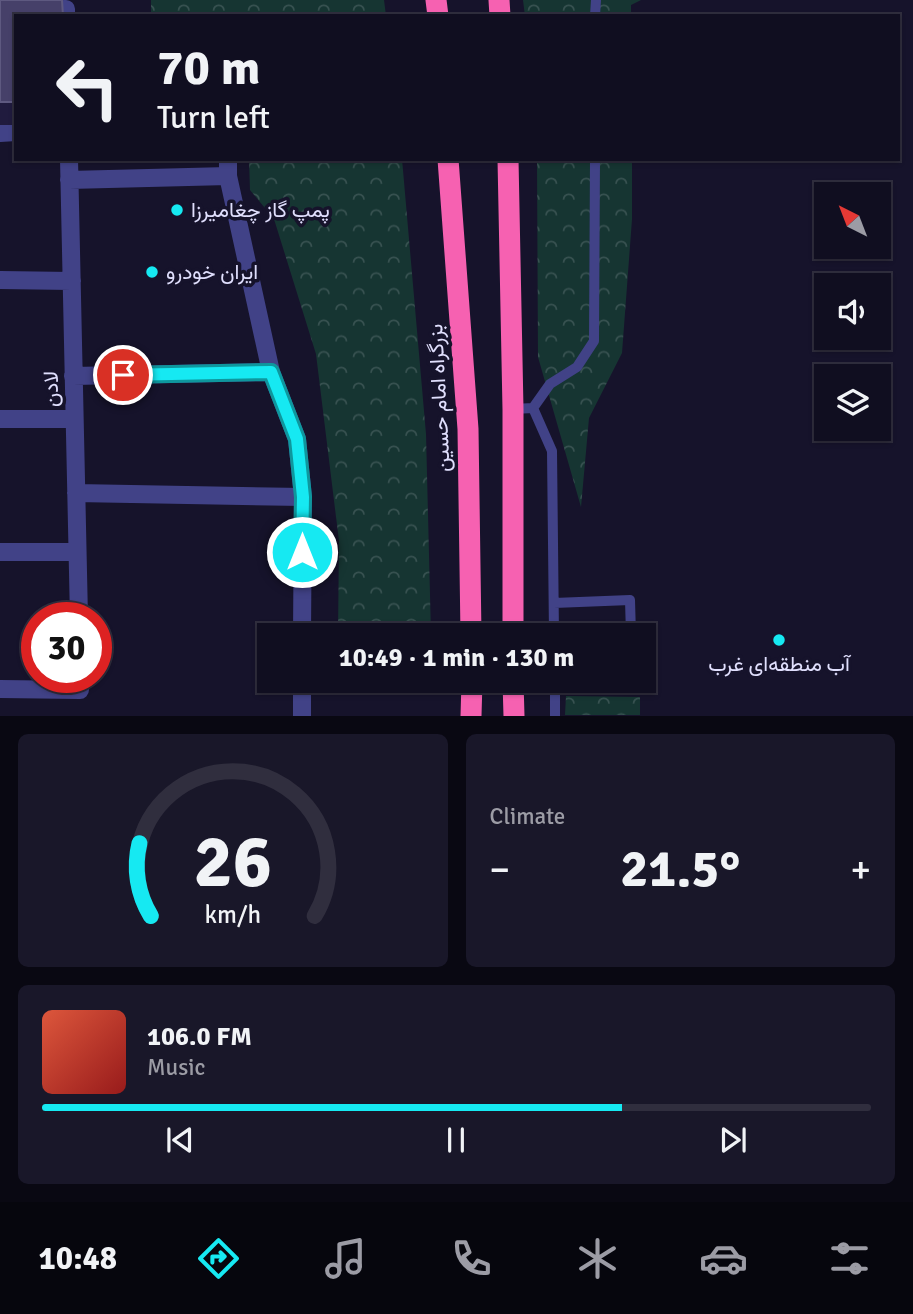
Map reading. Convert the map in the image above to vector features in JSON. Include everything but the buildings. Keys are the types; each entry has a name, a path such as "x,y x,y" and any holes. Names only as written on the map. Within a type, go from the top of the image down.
{"highway":[{"name":"بزرگراه امام حسین","path":"448,161 468,429 471,623"},
{"path":"508,161 523,409 514,623"},
{"path":"471,693 471,716"},
{"path":"513,693 514,716"}],"street":[{"path":"2,9 66,13"},
{"name":"لادن","path":"69,161 79,602"},
{"path":"69,180 228,168 271,372 297,439 303,497 302,623"},
{"path":"0,281 72,281"},
{"path":"73,376 271,372"},
{"path":"0,419 74,418"},
{"path":"76,493 303,497"},
{"path":"0,552 78,552"},
{"path":"0,689 21,688"},
{"path":"302,693 302,716"}],"lane":[{"path":"554,623 552,451 523,409 550,384 578,367 594,341 595,161"},
{"path":"554,603 630,600 631,623"},
{"path":"555,693 555,716"}],"green space":[{"path":"151,0 384,0 386,14 151,14"},
{"path":"523,0 641,0 631,5 631,14 525,14"},
{"path":"249,161 402,161 426,434 431,623 338,623 339,541 316,354 274,219 250,190"},
{"path":"537,161 632,161 632,219 622,353 589,418 581,507 538,357"},
{"path":"566,696 640,697 640,715 565,715"}],"place":[{"name":"پمپ گاز چغامیرزا","path":"177,210"},
{"name":"ایران خودرو","path":"152,272"},
{"name":"آب منطقه‌ای غرب","path":"779,640"}],"route":[{"path":"123,375 271,372 297,439 303,497 302,552"}]}
